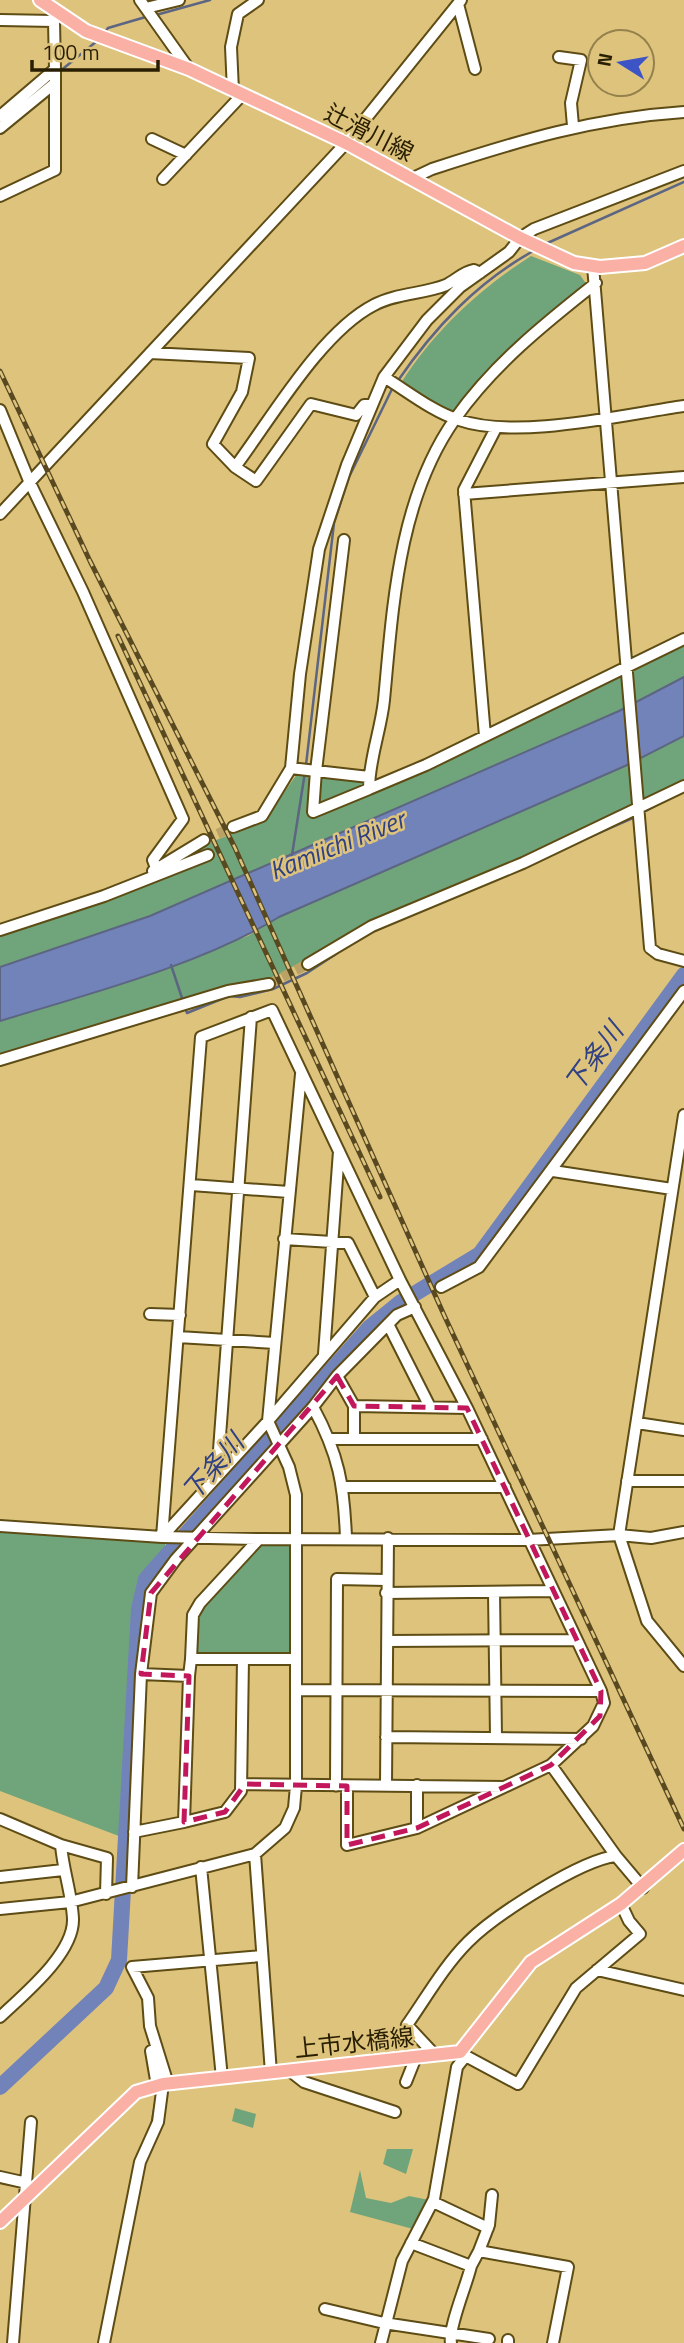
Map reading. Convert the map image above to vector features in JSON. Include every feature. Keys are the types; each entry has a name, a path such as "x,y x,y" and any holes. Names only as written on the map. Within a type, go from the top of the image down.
{"main road":[{"name":"辻滑川線","path":"40,0 55,16 86,31 189,69 346,143 522,239 574,263 645,263 684,246"},
{"path":"463,2055 531,1962 643,1888 684,1850"},
{"name":"上市水橋線","path":"0,2221 27,2189 136,2092 162,2084 435,2055 463,2055"}],"street":[{"path":"179,0 143,4 189,69"},
{"path":"163,179 237,93 231,47 238,14 258,0"},
{"path":"459,2 475,69"},
{"path":"0,514 346,143 459,2"},
{"path":"0,20 55,16 55,170 0,196"},
{"path":"559,57 581,60 571,103 573,126"},
{"path":"0,116 55,69"},
{"path":"0,128 55,83"},
{"path":"414,178 432,169 573,126 626,116 684,112"},
{"path":"152,139 186,155"},
{"path":"233,827 262,816 291,768 300,674 319,549 342,478 384,377 427,320 460,287 480,274 534,229 684,171"},
{"path":"593,265 650,948 658,954 684,961"},
{"path":"235,467 313,358 345,326 374,304 445,285 467,271 474,270 480,274"},
{"path":"369,789 405,536 421,484 455,419 491,375 527,339 596,283"},
{"path":"150,353 249,358 242,392 214,443 235,467 257,481 312,404 356,415 365,405 372,405"},
{"path":"384,377 455,419 496,428 531,427 684,406"},
{"path":"0,410 30,483 83,592 184,820 153,860 156,868"},
{"path":"485,736 464,494 496,428"},
{"path":"464,494 684,477"},
{"path":"344,540 313,812 626,671 684,639"},
{"path":"291,768 369,777"},
{"path":"308,964 372,926 523,863 684,786"},
{"path":"140,882 156,868 204,840"},
{"path":"0,930 208,856"},
{"path":"0,1060 228,991 269,984"},
{"path":"441,1287 479,1267 684,991"},
{"path":"166,1537 201,1037 272,1010 401,1283 482,1439 601,1691 604,1703 600,1716 581,1739 551,1765 417,1828 347,1845 336,1689 337,1579 386,1580"},
{"path":"217,1477 251,1017"},
{"path":"0,1909 70,1902 255,1854 285,1828 294,1808 297,1690 296,1495 289,1467 269,1424 301,1073"},
{"path":"684,1115 619,1535 620,1546 647,1621 684,1666"},
{"path":"324,1354 340,1149"},
{"path":"552,1171 672,1189"},
{"path":"191,1185 289,1192"},
{"path":"284,1239 348,1243 375,1297"},
{"path":"166,1537 217,1477 269,1424 324,1354 375,1297 401,1283"},
{"path":"128,1889 134,1832 141,1674 151,1593 193,1537 313,1407 337,1376 397,1315 414,1305"},
{"path":"150,1314 180,1315"},
{"path":"388,1324 430,1407"},
{"path":"178,1338 275,1343"},
{"path":"337,1376 354,1406 354,1438"},
{"path":"354,1406 467,1408"},
{"path":"313,1407 330,1439 344,1487 346,1538"},
{"path":"637,1423 684,1430"},
{"path":"330,1439 482,1439"},
{"path":"628,1481 684,1481"},
{"path":"344,1487 505,1488"},
{"path":"0,1526 166,1537 259,1539 528,1540 619,1535 651,1538 684,1532"},
{"path":"386,1785 387,1538"},
{"path":"184,1822 194,1615 200,1603 259,1539"},
{"path":"386,1593 553,1591"},
{"path":"494,1592 496,1737"},
{"path":"387,1641 575,1640"},
{"path":"191,1659 296,1659"},
{"path":"134,1832 225,1812 243,1784 243,1659"},
{"path":"141,1674 189,1676"},
{"path":"297,1690 601,1691"},
{"path":"386,1737 581,1739"},
{"path":"551,1765 616,1856 643,1888"},
{"path":"243,1784 506,1787"},
{"path":"417,1785 417,1828"},
{"path":"0,1819 61,1845 107,1858 108,1893"},
{"path":"0,2017 60,1956 74,1921 63,1870 61,1845"},
{"path":"255,1854 271,2073"},
{"path":"435,2055 407,2025 468,1942 507,1912 576,1869 616,1856"},
{"path":"201,1867 222,2078"},
{"path":"0,1877 63,1870"},
{"path":"381,2343 384,2323 411,2244 433,2202 441,2175 457,2067 463,2055 518,2084 576,1988 640,1934 629,1921 621,1904"},
{"path":"104,2343 140,2162 156,2129 162,2084 150,2026 148,1998 132,1967 261,1956"},
{"path":"597,1970 684,1990"},
{"path":"151,2051 162,2084"},
{"path":"406,2082 415,2057"},
{"path":"290,2071 304,2082 394,2112"},
{"path":"13,2343 32,2122"},
{"path":"0,2177 27,2189"},
{"path":"450,2338 471,2266 488,2228 492,2195"},
{"path":"433,2202 488,2228"},
{"path":"411,2244 471,2266"},
{"path":"479,2251 568,2267 553,2343"},
{"path":"325,2309 450,2338 489,2339"}],"highlighted area":[{"path":"337,1376 354,1406 467,1408 601,1691 600,1716 551,1765 417,1828 347,1845 347,1786 245,1784 225,1812 184,1822 189,1676 141,1674 151,1593"}],"green space":[{"path":"531,256 580,275 587,285 455,415 401,383 428,346 459,312"},
{"path":"684,644 684,677 619,711 150,916 0,967 0,934 141,886 196,848 264,821 297,774 376,781 580,695 640,668"},
{"path":"684,736 684,780 518,860 373,920 270,980 211,989 78,1035 0,1057 0,1021 248,936 279,917 625,766"},
{"path":"0,1526 165,1542 165,1556 146,1579 139,1609 124,1838 0,1791"},
{"path":"261,1543 292,1544 290,1654 197,1654 200,1613"},
{"path":"235,2108 256,2114 253,2128 232,2121"},
{"path":"387,2149 413,2149 406,2174 383,2164"},
{"path":"360,2170 366,2198 391,2203 409,2196 429,2200 413,2229 350,2212"}],"water":[{"name":"Kamiichi River","path":"684,677 684,736 625,766 279,917 215,950 143,977 0,1021 0,967 150,916 619,711"}],"waterway":[{"path":"156,15 210,0"},
{"path":"104,33 108,28 149,16"},
{"path":"59,72 97,41"},
{"path":"543,245 684,182"},
{"path":"397,382 426,343 458,308 494,277 535,250"},
{"path":"306,765 334,523 349,477 393,387"},
{"name":"Kamiichi River","path":"292,855 305,772"},
{"path":"644,812 662,802"},
{"path":"372,932 635,817"},
{"path":"185,1007 187,1013 229,996 240,997 273,989 307,973 336,954"},
{"path":"171,965 183,1001"},
{"name":"下条川","path":"0,2087 106,1988 119,1960 139,1609 146,1579 369,1328 401,1302 480,1254 684,975"},
{"path":"119,1960 129,1969"},
{"path":"151,2127 156,2099"}],"tunnel":[{"path":"204,840 233,827"},
{"path":"269,984 308,964"}],"railway":[{"path":"0,371 90,561 235,848 444,1315 684,1829"},
{"path":"118,636 380,1197"}]}
